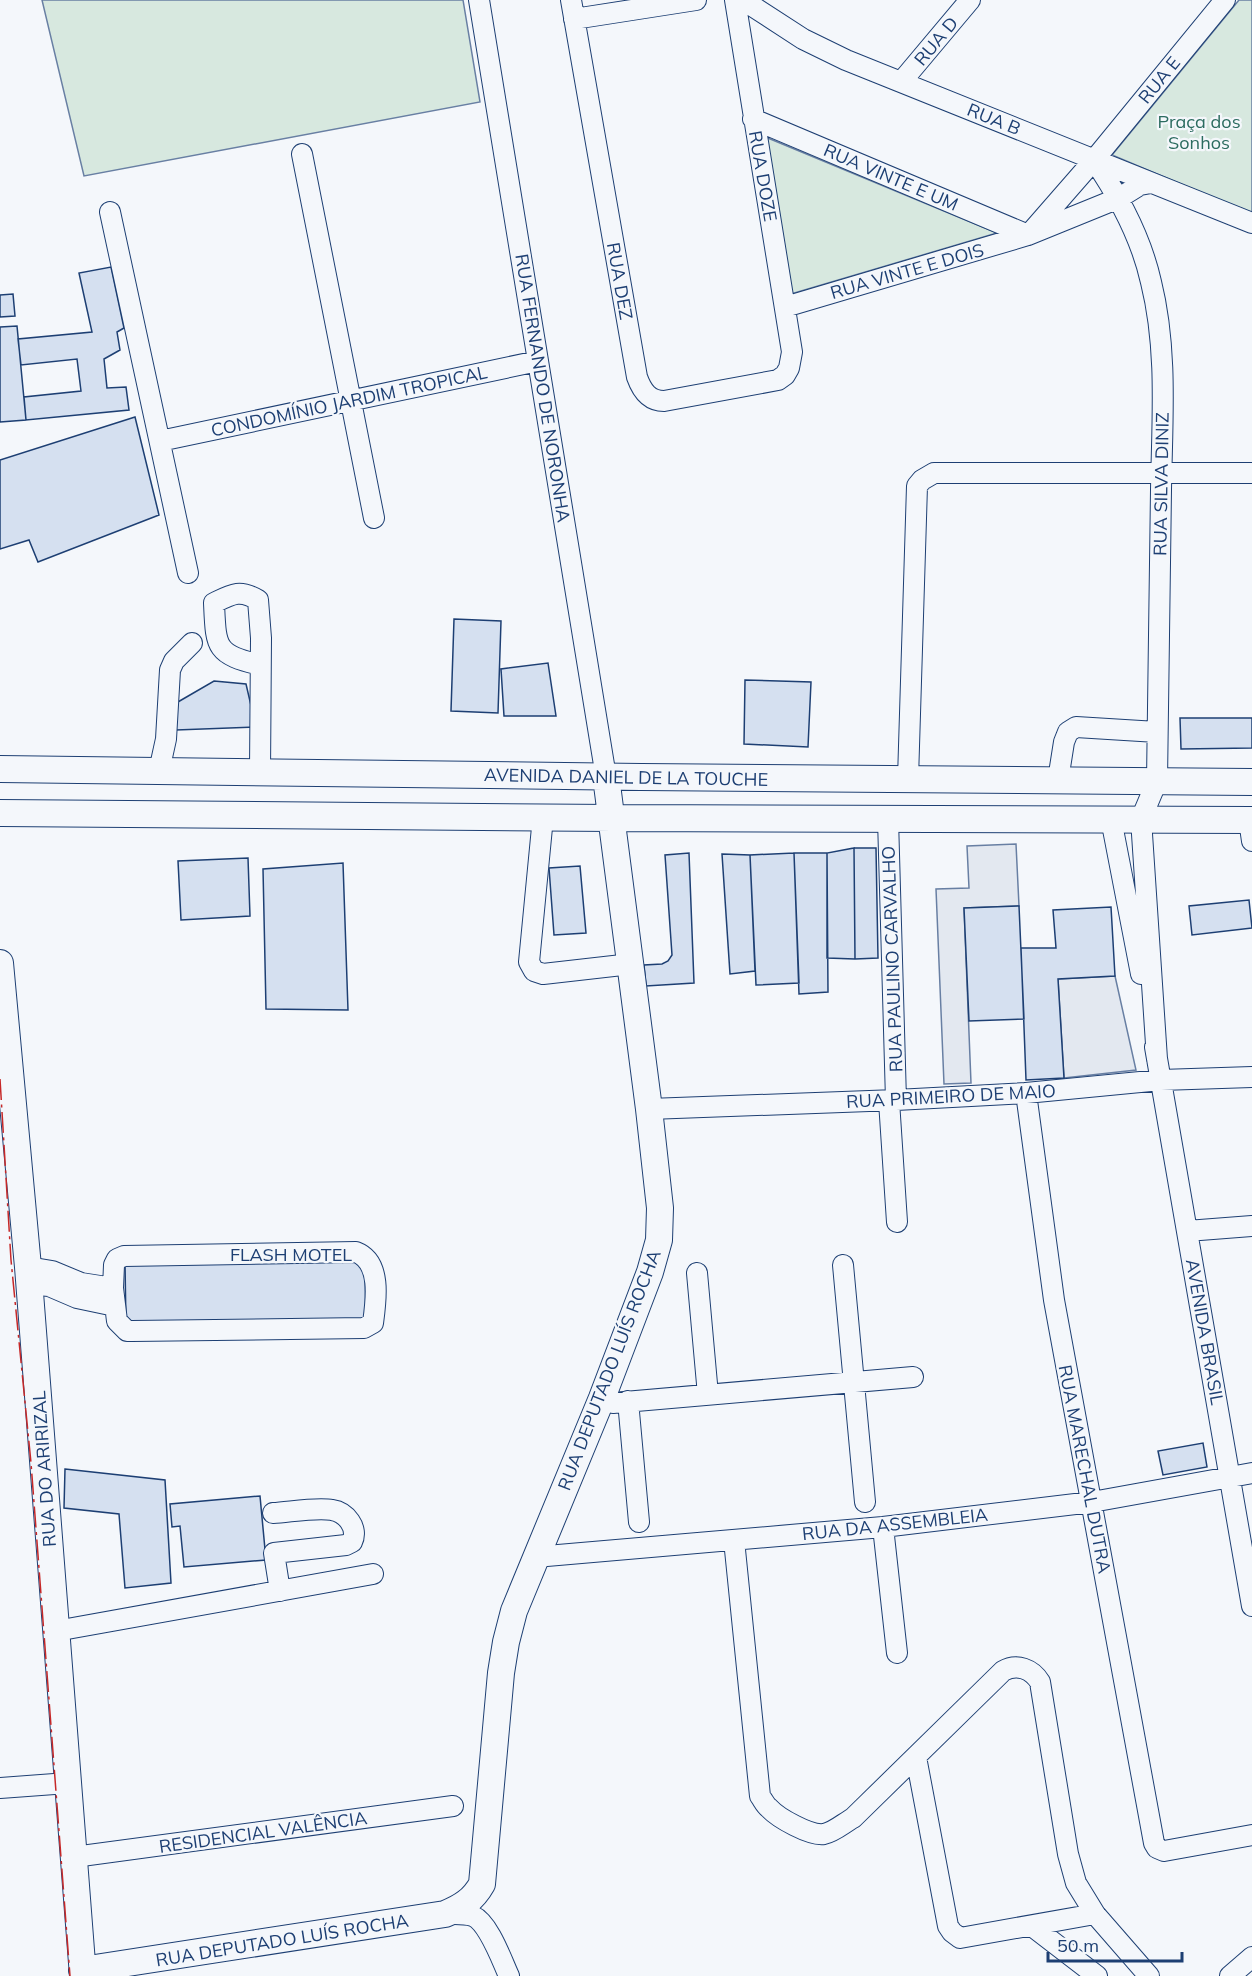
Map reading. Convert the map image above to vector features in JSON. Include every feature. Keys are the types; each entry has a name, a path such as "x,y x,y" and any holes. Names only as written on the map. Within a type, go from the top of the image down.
{"main road":[{"name":"AVENIDA DANIEL DE LA TOUCHE","path":"0,769 1252,782"},
{"name":"RUA DEPUTADO LUÍS ROCHA","path":"83,1973 445,1914 470,1901 482,1884 501,1673 514,1611 602,1398 650,1272 659,1240 660,1208 649,1109 606,777"},
{"path":"1116,781 1141,819"},
{"path":"0,813 1141,819 1251,827"},
{"name":"RUA DO ARIRIZAL","path":"0,963 29,1276 83,1973"}],"street":[{"name":"RUA FERNANDO DE NORONHA","path":"479,0 606,777"},
{"path":"572,10 696,0"},
{"name":"RUA DOZE","path":"735,0 792,352"},
{"name":"RUA B","path":"743,0 803,39 846,60 1252,223"},
{"name":"RUA D","path":"902,81 970,0"},
{"name":"RUA E","path":"1094,160 1225,0"},
{"name":"RUA DEZ","path":"572,10 637,377 644,392 657,401 664,401 777,380 785,375 789,368 792,352"},
{"name":"RUA VINTE E UM","path":"753,119 1029,235"},
{"path":"302,154 374,518"},
{"path":"1029,235 1094,160"},
{"name":"RUA SILVA DINIZ","path":"1094,160 1119,198 1144,258 1156,302 1161,336 1162,474 1157,781 1141,819"},
{"name":"RUA VINTE E DOIS","path":"785,307 1029,235 1151,183"},
{"path":"110,212 188,573"},
{"name":"CONDOMÍNIO JARDIM TROPICAL","path":"160,441 538,361"},
{"path":"908,779 917,486 922,480 934,473 1252,473"},
{"path":"159,771 166,739 170,670 174,660 192,643"},
{"path":"260,665 260,772"},
{"path":"1058,780 1064,742 1068,732 1076,727 1157,732"},
{"path":"543,817 529,962 534,971 543,974 631,963"},
{"name":"RUA PAULINO CARVALHO","path":"888,819 897,1222"},
{"name":"AVENIDA BRASIL","path":"1111,819 1161,1080 1252,1606"},
{"name":"AVENIDA BRASIL","path":"1141,819 1157,1059"},
{"name":"RUA PRIMEIRO DE MAIO","path":"649,1109 893,1101 1026,1093 1161,1080 1252,1077"},
{"name":"RUA MARECHAL DUTRA","path":"1026,1093 1054,1300 1154,1843 1157,1848 1164,1851 1252,1835"},
{"path":"1187,1231 1252,1226"},
{"name":"FLASH MOTEL","path":"356,1252 368,1259 375,1274 373,1323 358,1329 127,1331 119,1325 114,1298 114,1265 117,1259 131,1254 356,1252"},
{"path":"843,1265 865,1502"},
{"path":"29,1276 52,1271 114,1298"},
{"path":"697,1274 708,1395"},
{"path":"602,1398 613,1403 913,1377"},
{"path":"628,1401 639,1522"},
{"name":"RUA DA ASSEMBLEIA","path":"535,1557 884,1527 1092,1502 1252,1473"},
{"path":"273,1513 334,1509 350,1521 354,1530 352,1542 346,1545 274,1553 280,1591"},
{"path":"884,1527 897,1653"},
{"path":"734,1540 760,1796 769,1808 800,1828 813,1834 824,1834 853,1818 1003,1671 1016,1666 1035,1674 1040,1682 1045,1708 1072,1870 1082,1895 1095,1914 1149,1976"},
{"path":"56,1631 373,1574"},
{"path":"916,1757 948,1926 952,1932 960,1938 1095,1914"},
{"path":"0,1788 68,1783"},
{"name":"RESIDENCIAL VALÊNCIA","path":"74,1857 453,1806"},
{"name":"RUA DEPUTADO LUÍS ROCHA","path":"482,1884 484,1917 509,1976"},
{"name":"RUA DEPUTADO LUÍS ROCHA","path":"445,1914 474,1917 488,1930"},
{"path":"1032,1926 1097,1976"},
{"path":"1230,1976 1252,1957"}],"green space":[{"path":"42,0 463,0 480,102 84,176"},
{"name":"Praça dos Sonhos","path":"1239,0 1252,0 1252,214 1112,155"},
{"path":"763,136 997,233 791,294"}],"shaded area":[{"path":"1016,844 1019,906 964,908 971,1083 944,1084 936,889 969,888 967,846"},
{"path":"1115,976 1136,1070 1064,1078 1058,979"}],"building":[{"path":"111,267 124,328 117,332 120,350 104,359 107,388 126,387 129,410 26,420 24,397 81,391 77,359 21,365 18,339 92,332 79,273"},
{"path":"13,294 15,316 0,317 0,295"},
{"path":"17,326 26,420 0,422 0,327"},
{"path":"135,417 159,515 38,562 29,540 0,549 0,460"},
{"path":"454,619 501,621 498,713 451,711"},
{"path":"548,663 556,716 504,716 501,669"},
{"path":"745,680 811,682 808,747 744,744"},
{"path":"214,681 246,684 256,727 176,730 171,706"},
{"path":"1180,718 1252,718 1252,748 1181,749"},
{"path":"854,848 876,848 878,958 855,959"},
{"path":"854,848 855,959 827,958 827,853"},
{"path":"689,853 694,983 646,986 644,965 662,964 672,955 665,855"},
{"path":"794,853 799,983 756,985 750,855"},
{"path":"794,853 827,853 828,992 799,994"},
{"path":"722,854 750,855 755,971 730,974"},
{"path":"248,858 250,916 181,920 178,861"},
{"path":"343,863 348,1010 266,1009 263,869"},
{"path":"580,866 586,933 554,935 549,868"},
{"path":"1249,900 1252,928 1192,935 1189,906"},
{"path":"1019,906 1024,1019 969,1021 964,908"},
{"path":"1111,907 1115,976 1058,979 1064,1078 1026,1080 1021,948 1056,948 1053,910"},
{"path":"365,1260 366,1323 126,1326 125,1263"},
{"path":"1203,1443 1207,1467 1163,1475 1158,1451"},
{"path":"65,1469 165,1480 171,1583 125,1588 119,1514 64,1508"},
{"path":"260,1496 266,1560 184,1567 180,1526 172,1527 170,1504"}],"power":[{"path":"0,1079 11,1260 31,1463 70,1976"}]}
